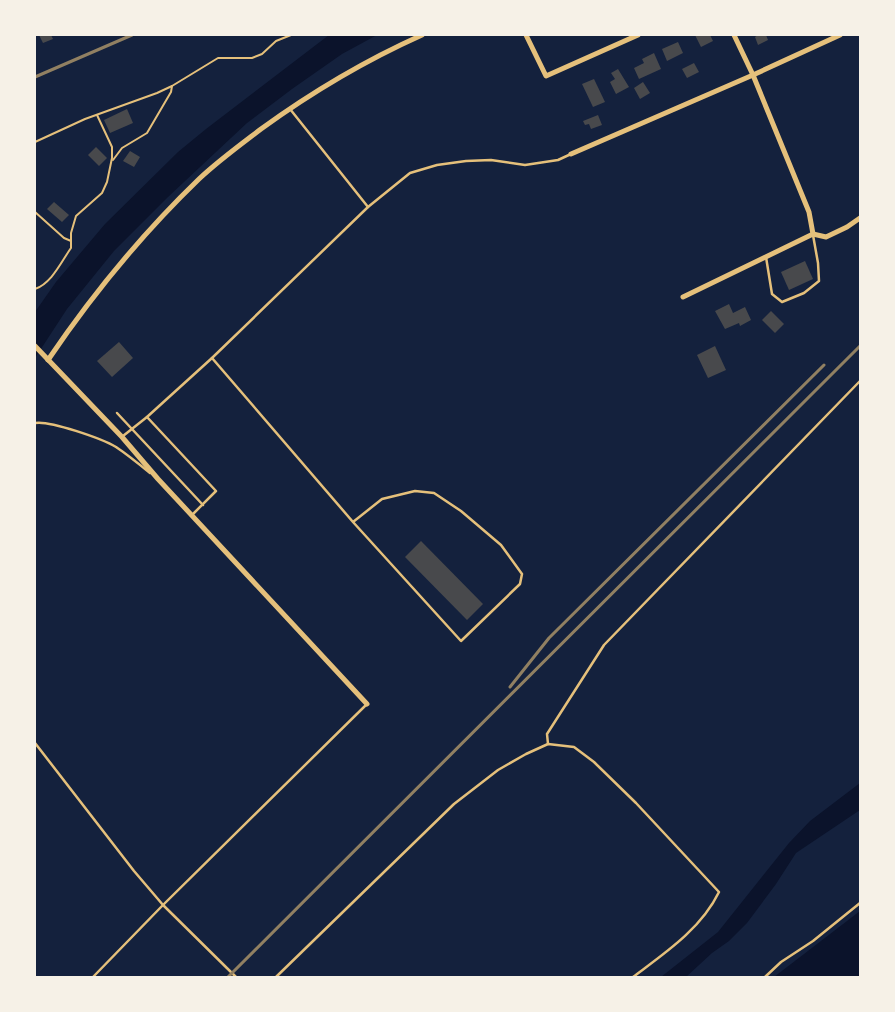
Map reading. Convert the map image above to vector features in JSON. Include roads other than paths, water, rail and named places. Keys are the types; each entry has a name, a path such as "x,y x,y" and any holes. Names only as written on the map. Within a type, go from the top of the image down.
{"street":[{"path":"48,360 76,318 103,284 158,222 193,186 243,142 332,81 380,54 422,35"},
{"path":"526,35 546,76 638,35"},
{"path":"734,35 754,75 809,212 812,234"},
{"path":"571,154 754,75 840,35"},
{"path":"683,297 812,234 826,237 847,227 860,218"},
{"path":"35,346 122,437 158,479 367,704"}],"lane":[{"path":"290,108 368,208"},
{"path":"122,437 148,417 212,358 368,208 410,174 436,165 466,161 491,160 525,165 558,160 571,154"},
{"path":"766,256 772,294 782,302 804,293 819,281 818,263 812,234"},
{"path":"212,358 353,522 461,641 520,584 522,574 501,545 461,511 434,493 415,491 382,499 353,522"},
{"path":"548,744 547,734 604,645 860,381"},
{"path":"117,413 202,504"},
{"path":"148,417 216,491 192,515"},
{"path":"35,423 42,422 60,426 114,446 158,479"},
{"path":"93,977 163,905 367,704"},
{"path":"35,743 134,871 163,905 236,977"},
{"path":"276,977 454,804 498,770 548,744 574,748 594,762 636,803 720,892 706,914 688,934 633,977"},
{"path":"765,977 860,903"}],"water":[{"path":"329,35 377,35 342,54 247,123 168,197 114,251 67,309 35,358 35,312 56,282 105,224 178,152"},
{"path":"860,783 860,810 796,853 747,923 729,941 712,953 686,977 661,977 718,932 789,843 810,821"},
{"path":"860,911 860,977 774,977"}],"railway":[{"path":"35,77 132,35"},
{"path":"228,977 860,346"},
{"path":"510,687 549,638 824,365"}]}
